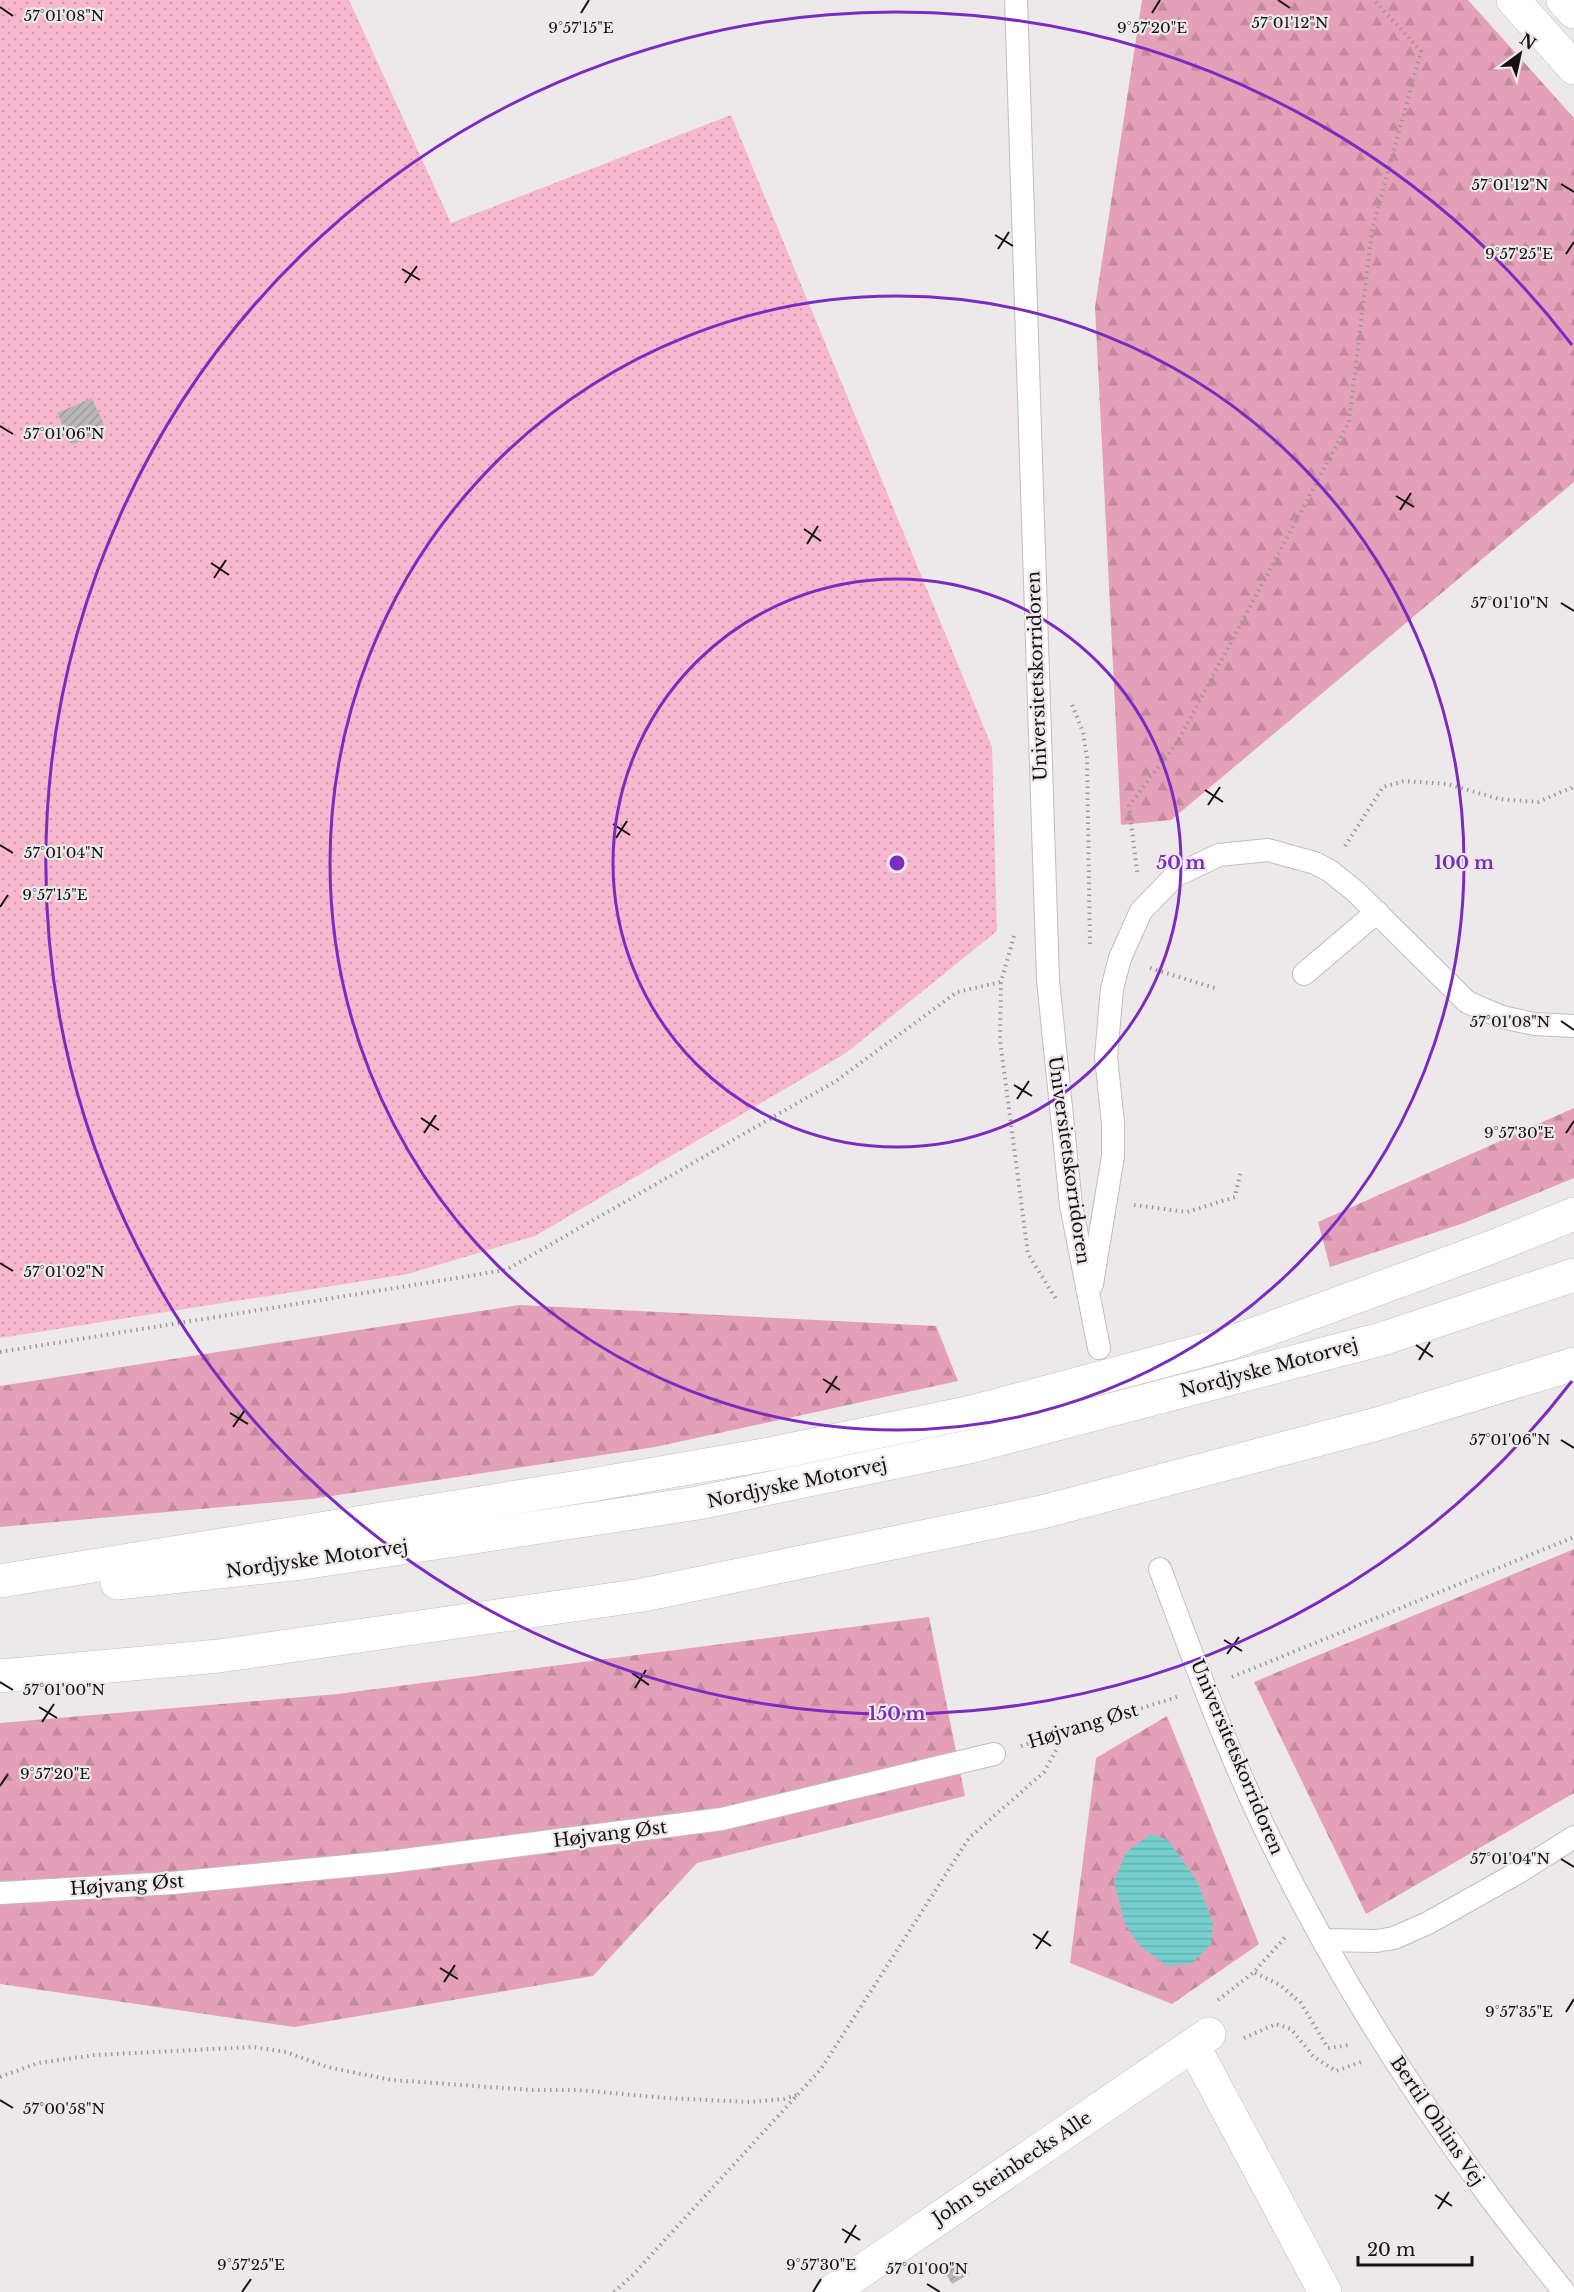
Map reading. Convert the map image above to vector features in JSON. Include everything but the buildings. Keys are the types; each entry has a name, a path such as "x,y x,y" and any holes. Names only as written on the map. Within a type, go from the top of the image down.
{"main road":[{"path":"1513,0 1574,68"},
{"path":"1563,0 1574,12"},
{"path":"0,1581 775,1453 972,1412 1230,1343 1492,1247 1574,1214"},
{"name":"Nordjyske Motorvej","path":"0,1593 302,1563 698,1503 973,1446 1385,1338 1574,1275"},
{"path":"1377,1424 1574,1364"},
{"path":"0,1676 219,1656 643,1595 1041,1512 1377,1424 1574,1376"},
{"path":"1201,2039 1325,2292"},
{"name":"John Steinbecks Alle","path":"831,2292 1201,2039"}],"lane":[{"name":"Universitetskorridoren","path":"1016,0 1048,980 1071,1205 1099,1348"},
{"path":"1089,1301 1113,1156 1113,1123 1106,1057 1112,989 1120,958 1141,911 1175,876 1220,855 1268,850 1315,863 1330,871 1377,912 1467,1002 1512,1020 1534,1024 1574,1026"},
{"path":"1304,974 1377,912"},
{"name":"Universitetskorridoren","path":"1160,1569 1205,1689 1267,1833 1323,1940"},
{"name":"Højvang Øst","path":"0,1893 172,1882 389,1862 722,1820 994,1754"},
{"path":"1323,1940 1388,1940 1428,1923 1519,1872 1574,1837"},
{"name":"Bertil Ohlins Vej","path":"1323,1940 1416,2093 1481,2186 1564,2292"}],"path":[{"path":"1141,911 1129,806 1178,741 1350,422 1372,230 1421,51 1374,0"},
{"path":"1068,695 1083,732 1087,758 1090,956"},
{"path":"1330,871 1383,787 1404,781 1447,784 1499,799 1538,802 1574,784"},
{"path":"1014,934 1001,982 1000,1040 1028,1254 1059,1304"},
{"path":"0,1352 506,1270 836,1082 957,992 1001,982"},
{"path":"1106,1201 1187,1212 1235,1197 1241,1170"},
{"name":"Højvang Øst","path":"994,1754 1205,1689 1574,1537"},
{"path":"614,2292 632,2276 821,2069 969,1838 1044,1772 1066,1732"},
{"path":"1289,1932 1254,1972 1213,2004 1201,2039 1240,2040 1276,2024 1291,2029 1314,2057 1336,2071 1363,2061"},
{"path":"1254,1972 1280,1985 1301,2002 1328,2048 1353,2044"},
{"path":"0,2077 38,2063 95,2055 253,2047 286,2052 327,2067 392,2080 751,2102 784,2099 797,2095"}],"green space":[{"path":"1142,0 1468,0 1574,118 1574,482 1171,820 1121,825 1095,307"},
{"path":"1574,1108 1574,1178 1464,1223 1330,1267 1318,1222"},
{"path":"519,1305 936,1326 958,1381 655,1447 312,1499 0,1527 0,1386"},
{"path":"1574,1549 1574,1793 1366,1914 1254,1682"},
{"path":"929,1617 965,1796 697,1863 593,1976 294,2027 0,1984 0,1723 337,1694"},
{"path":"1167,1716 1259,1944 1172,2004 1070,1963 1096,1758"}],"shaded area":[{"path":"0,0 349,0 451,223 731,115 992,747 997,931 846,1053 535,1236 408,1274 0,1338"}],"water":[{"path":"1151,1834 1168,1840 1197,1881 1213,1924 1211,1944 1192,1963 1167,1966 1139,1945 1125,1924 1114,1882 1126,1852"}]}
